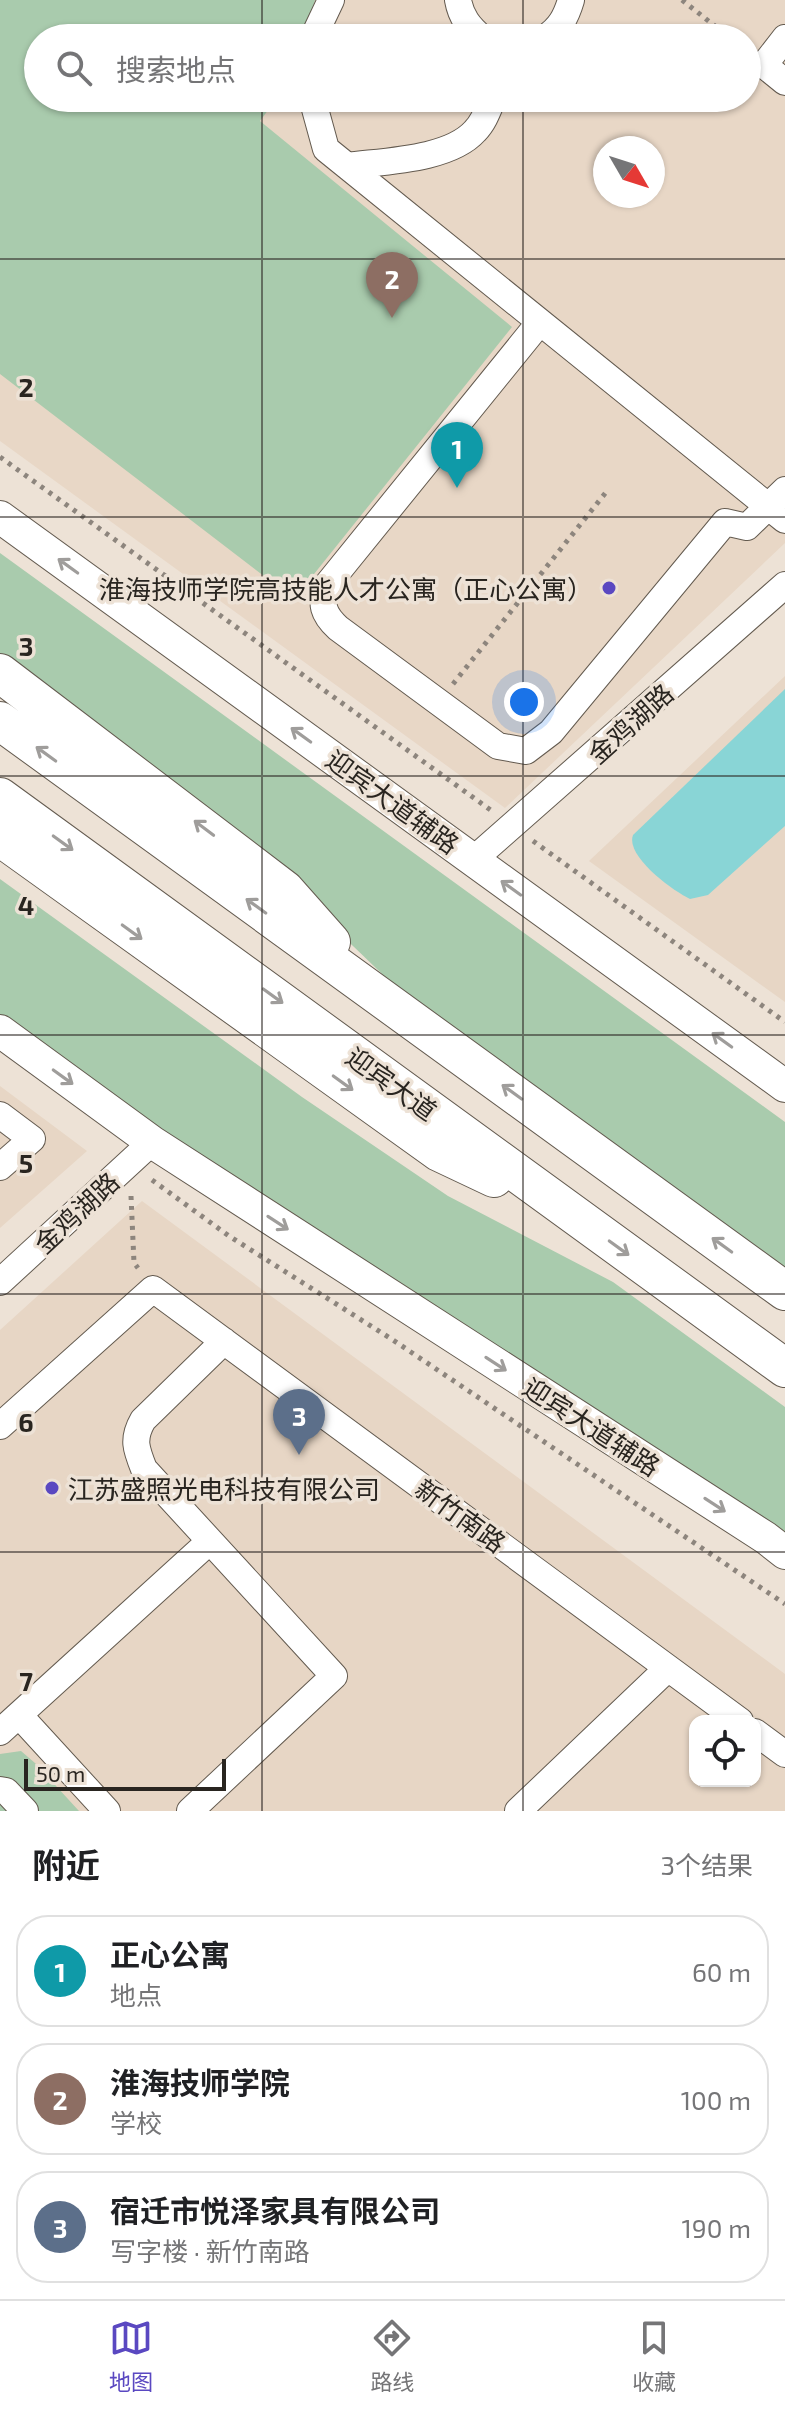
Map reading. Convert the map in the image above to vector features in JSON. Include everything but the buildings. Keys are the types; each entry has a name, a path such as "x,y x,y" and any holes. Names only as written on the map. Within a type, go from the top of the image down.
{"highway":[{"path":"0,673 285,890 381,997"},
{"path":"0,721 785,1291"},
{"name":"迎宾大道","path":"0,797 785,1368"},
{"path":"0,837 439,1152 576,1217"}],"main road":[{"name":"迎宾大道辅路","path":"0,517 785,1086"},
{"name":"迎宾大道辅路","path":"0,1031 141,1153 753,1529 785,1553"}],"street":[{"path":"320,24 331,0"},
{"path":"458,0 460,12 468,24"},
{"path":"561,24 571,0"},
{"path":"785,38 764,65 785,82"},
{"path":"316,112 326,149 540,322 779,505 747,527 725,522 551,732 526,751 498,746 326,617 323,597 327,585 540,322"},
{"path":"347,166 450,148 472,135 487,112"},
{"name":"金鸡湖路","path":"473,860 785,585"},
{"path":"0,1115 32,1139 0,1167"},
{"name":"金鸡湖路","path":"0,1282 141,1153"},
{"path":"0,1426 153,1289"},
{"name":"新竹南路","path":"153,1289 732,1715"},
{"path":"190,1811 334,1676 144,1469 137,1452 134,1436 143,1420 224,1341"},
{"path":"107,1811 10,1724 210,1541"},
{"path":"518,1811 668,1668"},
{"path":"761,1736 785,1754"},
{"path":"0,1790 6,1791 25,1811"}],"path":[{"path":"682,0 712,24"},
{"path":"0,457 785,1022"},
{"path":"439,702 607,491"},
{"path":"141,1153 134,1263 153,1289"},
{"path":"141,1153 229,1236 418,1356 785,1604"}],"shaded area":[{"path":"0,0 785,0 785,543 505,808 0,441"},
{"path":"785,676 785,1002 589,861"},
{"path":"0,1086 87,1151 0,1228"},
{"path":"142,1201 785,1674 785,1811 0,1811 0,1330"}],"green space":[{"path":"0,0 315,0 309,24 24,24 24,112 267,112 260,121 512,327 294,599 0,374"},
{"path":"0,553 785,1122 785,1271 404,995 302,897 0,665"},
{"path":"0,879 302,1097 448,1196 613,1282 785,1407 785,1535 154,1126 0,1014"},
{"path":"21,1751 79,1811 0,1811 0,1754"}],"water":[{"path":"785,689 785,826 708,895 690,899 662,881 643,862 632,843 633,835"}],"place":[{"name":"淮海技师学院","path":"392,318"},
{"name":"正心公寓","path":"457,488"},
{"name":"淮海技师学院高技能人才公寓（正心公寓）","path":"609,588"},
{"name":"宿迁市悦泽家具有限公司","path":"299,1455"},
{"name":"江苏盛照光电科技有限公司","path":"52,1488"}]}
